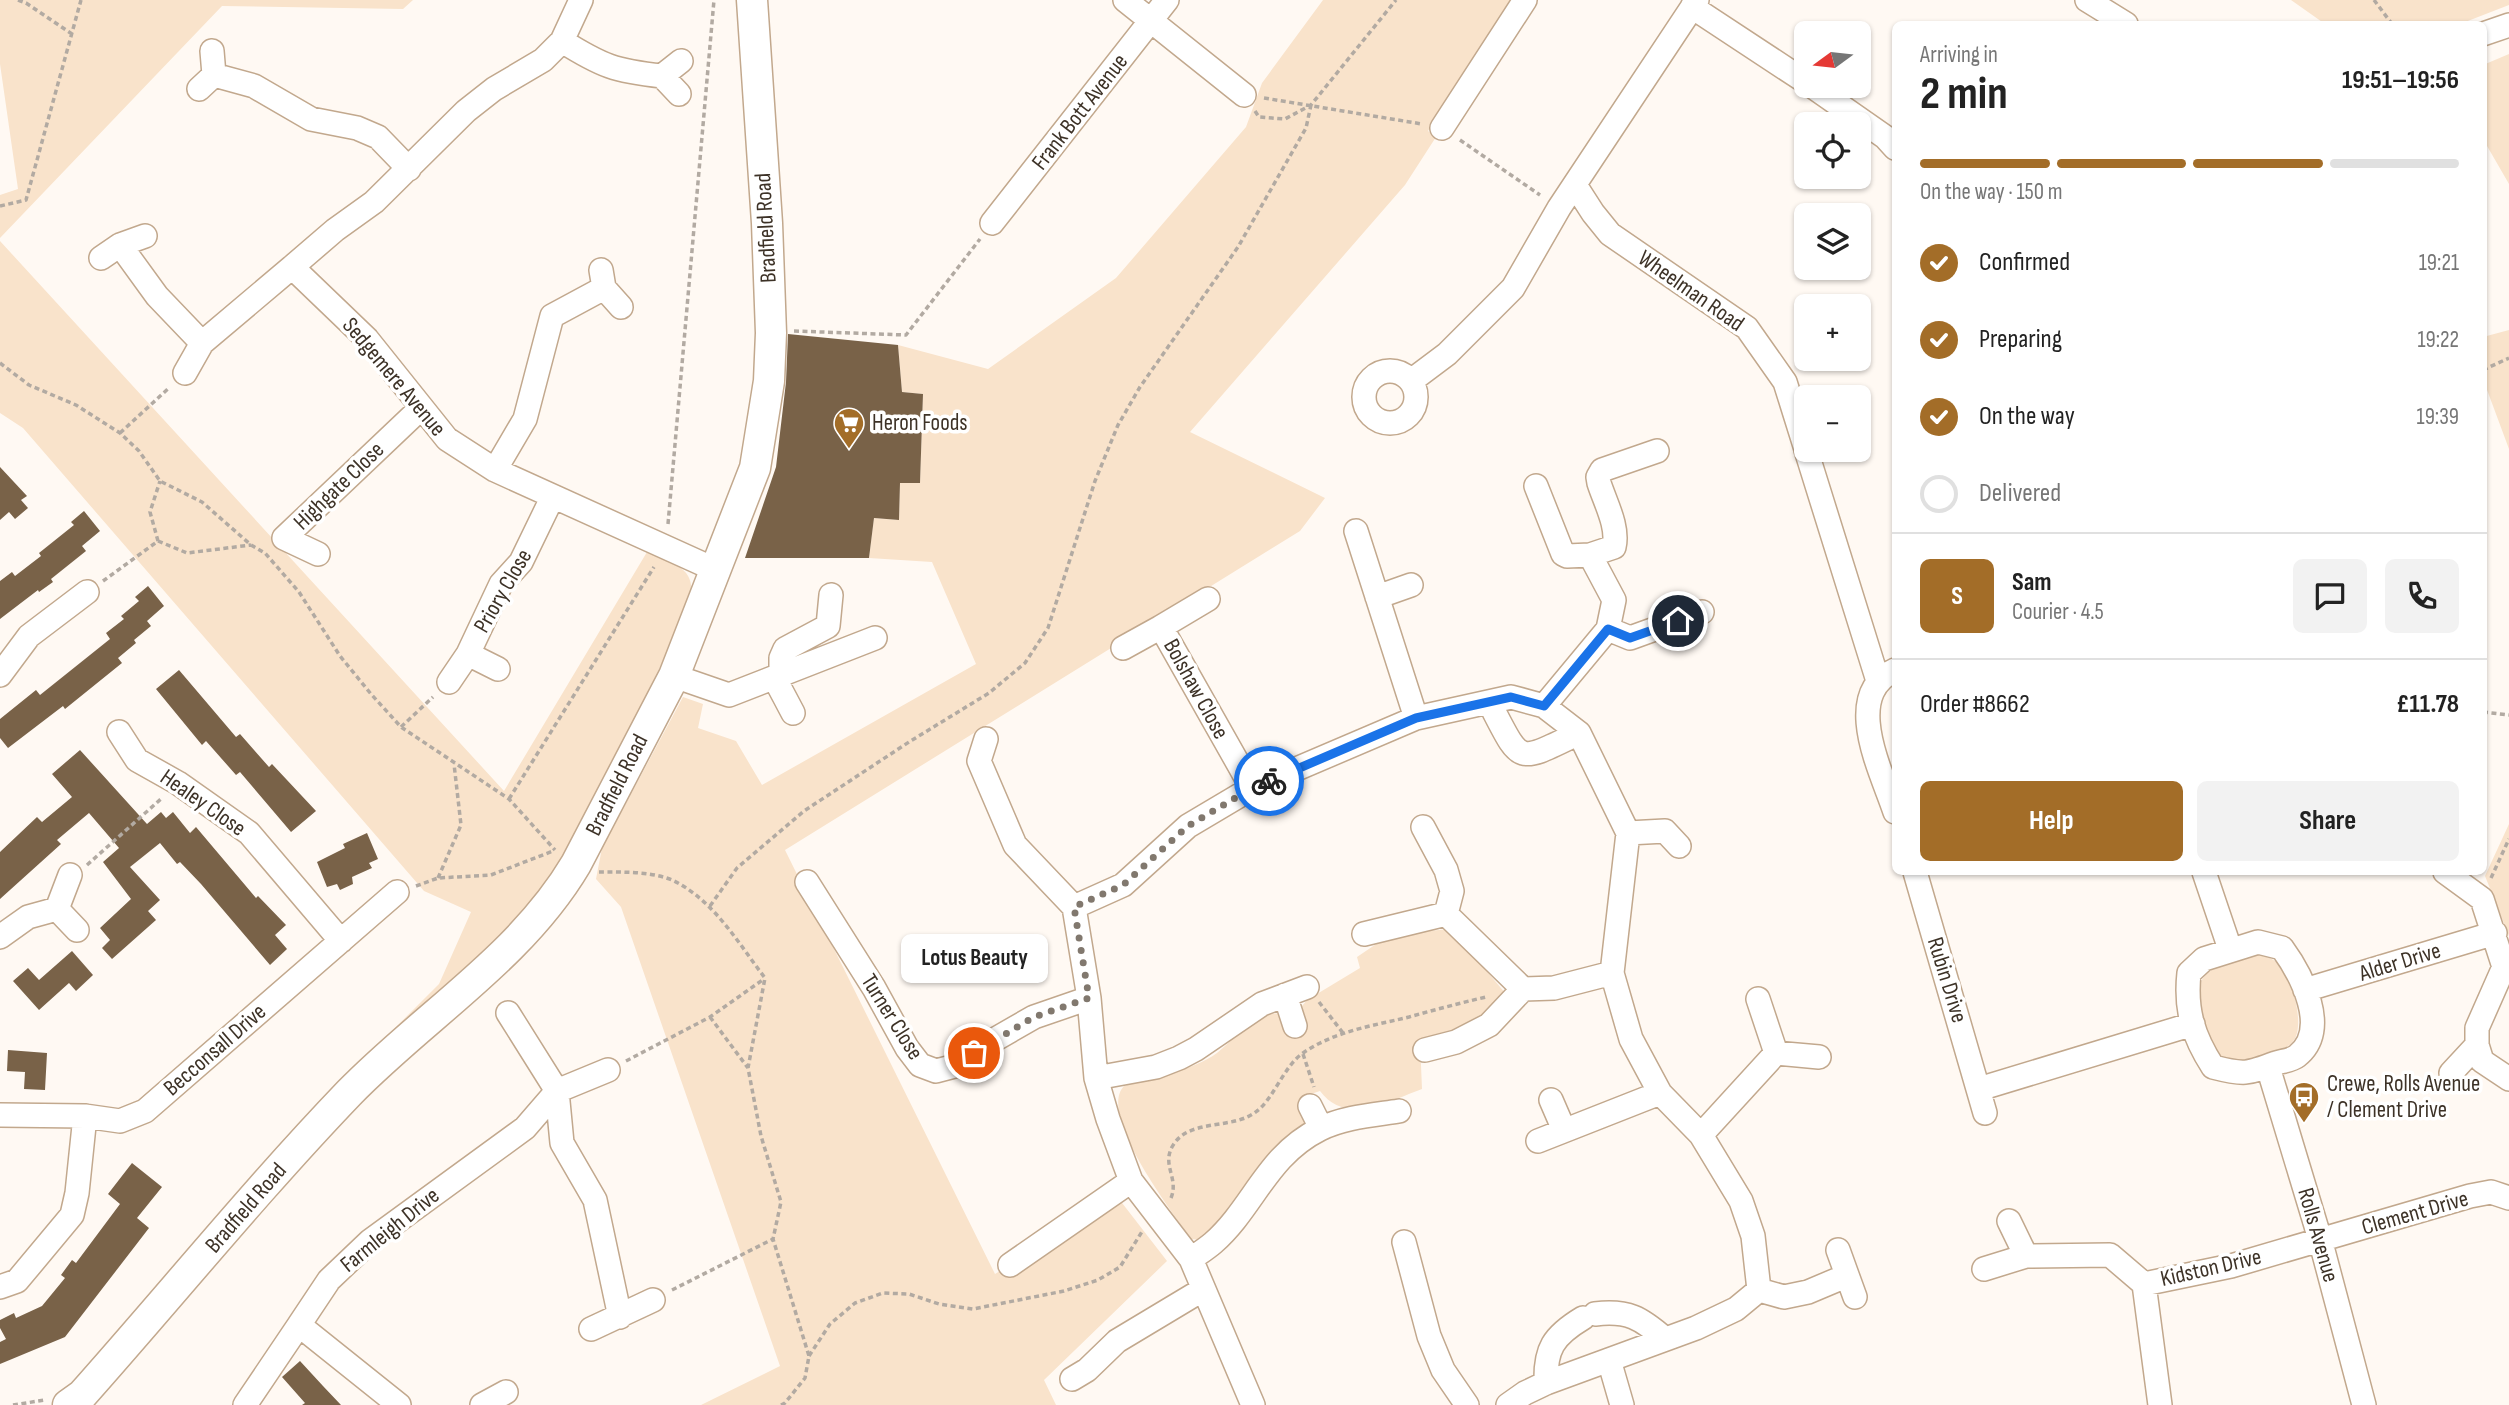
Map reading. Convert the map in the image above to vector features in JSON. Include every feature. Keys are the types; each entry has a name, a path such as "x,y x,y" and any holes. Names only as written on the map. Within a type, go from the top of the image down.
{"main road":[{"name":"Bradfield Road","path":"76,1402 253,1198 351,1091 471,983 535,920 565,883 566,857 674,676 755,468 769,381 771,333 752,0"}],"street":[{"path":"185,373 202,343 335,230 374,202 466,111 494,89 543,60 562,41 581,0"},
{"path":"1125,0 1244,95"},
{"name":"Frank Bott Avenue","path":"992,223 1167,0"},
{"path":"1442,128 1525,0"},
{"path":"2087,0 2112,21"},
{"path":"1411,381 1447,354 1513,288 1559,208 1694,4 1794,74"},
{"path":"2487,33 2509,25"},
{"path":"562,41 597,63 623,71 662,76 678,94"},
{"path":"212,51 206,82 254,86 311,119 357,128 378,137 409,169"},
{"path":"662,76 681,61"},
{"path":"1829,98 1885,137 1892,145"},
{"name":"Wheelman Road","path":"1575,185 1592,213 1610,234 1747,328 1785,382 1794,411"},
{"path":"145,236 111,251 202,343"},
{"name":"Sedgemere Avenue","path":"292,267 367,339 447,439 495,470 552,498 716,570"},
{"path":"495,470 525,419 552,316 602,279 621,307"},
{"name":"Highgate Close","path":"318,554 284,538 421,408"},
{"path":"1536,486 1563,554 1590,555 1614,547 1616,540 1599,484 1598,477 1602,470 1657,451"},
{"name":"Wheelman Road","path":"1811,462 1887,676"},
{"name":"Priory Close","path":"449,682 468,654 501,584 521,562 552,498"},
{"path":"1356,531 1416,718"},
{"path":"1544,706 1608,629 1614,600 1590,555"},
{"path":"1377,597 1411,585"},
{"path":"0,675 29,636 87,592"},
{"path":"793,713 778,678 781,659 785,649 828,626 831,595"},
{"name":"Bolshaw Close","path":"1123,649 1208,599"},
{"path":"1608,629 1630,638 1702,612"},
{"name":"Bolshaw Close","path":"1161,627 1252,788"},
{"path":"674,676 729,695 875,638"},
{"path":"468,654 498,669"},
{"path":"1887,676 1867,704 1867,726 1892,803"},
{"path":"1074,907 1123,885 1188,826 1252,788 1416,718 1511,697 1544,706 1579,733 1628,833 1612,973 1631,1039 1660,1094 1701,1135 1741,1201 1754,1236 1759,1290"},
{"path":"1489,702 1513,746 1520,753 1529,755 1579,733"},
{"name":"Healey Close","path":"119,732 138,760 178,783 249,833 341,941"},
{"path":"986,739 979,761 1015,845 1074,907 1089,998 1096,1078 1131,1181 1191,1259 1253,1405"},
{"path":"1423,827 1446,870 1452,891 1446,914"},
{"path":"1628,833 1674,830"},
{"path":"57,909 71,875"},
{"name":"Rubin Drive","path":"1916,875 1985,1113"},
{"path":"2205,875 2230,949"},
{"path":"2449,875 2482,899 2495,933 2504,967 2477,1028 2477,1045 2482,1060 2503,1076"},
{"name":"Turner Close","path":"807,882 874,988 907,1048 920,1065 936,1071 955,1066 1034,1017 1089,998"},
{"name":"Becconsall Drive","path":"0,1115 85,1116 120,1121 145,1111 397,892"},
{"path":"57,909 77,930"},
{"path":"0,937 28,917 57,909"},
{"path":"1364,934 1446,914"},
{"path":"1446,914 1523,989"},
{"name":"Alder Drive","path":"2305,990 2495,933"},
{"path":"2258,942 2282,948 2296,967 2312,1015 2310,1040 2296,1056 2242,1074 2213,1067 2198,1044 2186,999 2189,973 2204,959 2230,949 2258,942"},
{"path":"1425,1050 1456,1042 1489,1025 1523,989 1554,988 1612,973"},
{"path":"1096,1078 1156,1067 1179,1058 1262,1004 1296,991 1295,1026"},
{"path":"1758,999 1776,1053"},
{"path":"508,1013 557,1091 562,1143 595,1200 620,1317"},
{"path":"1979,1089 2193,1024"},
{"path":"2451,1073 2477,1045"},
{"path":"1701,1135 1776,1053"},
{"path":"1776,1053 1819,1057"},
{"name":"Rolls Avenue","path":"2268,1067 2320,1239 2364,1405"},
{"name":"Farmleigh Drive","path":"245,1405 329,1280 370,1241 525,1128 557,1091 608,1070"},
{"path":"1538,1141 1660,1094"},
{"path":"1551,1100 1564,1130"},
{"path":"1310,1106 1321,1128"},
{"path":"1191,1259 1213,1243 1279,1158 1300,1141 1321,1128 1399,1111"},
{"path":"0,1287 17,1282 72,1215 78,1193 85,1116"},
{"path":"1010,1265 1131,1181"},
{"name":"Clement Drive","path":"2320,1239 2470,1196 2491,1192 2509,1198"},
{"path":"2009,1221 2026,1256"},
{"name":"Kidston Drive","path":"1984,1269 2026,1256 2110,1255 2144,1284 2231,1266 2320,1239"},
{"path":"1404,1242 1429,1336 1443,1370 1467,1405"},
{"path":"1759,1290 1784,1297 1851,1287 1838,1250"},
{"path":"2144,1284 2160,1405"},
{"path":"1072,1379 1087,1370 1117,1340 1202,1290"},
{"path":"1508,1405 1525,1393 1546,1384 1736,1309 1759,1290"},
{"path":"591,1329 653,1300"},
{"path":"1546,1384 1545,1365 1550,1348 1558,1336 1589,1316 1632,1315 1647,1323 1665,1339"},
{"path":"299,1325 399,1405"},
{"path":"1609,1360 1622,1405"},
{"path":"482,1405 506,1392"}],"path":[{"path":"18,0 72,34"},
{"path":"0,206 26,200 82,0"},
{"path":"509,799 666,548 714,0"},
{"path":"1244,95 1259,117 1285,120 1311,105 1396,0"},
{"path":"2374,0 2390,21"},
{"path":"1244,95 1442,128 1559,208"},
{"path":"710,906 737,868 804,811 989,693 1025,663 1048,628 1095,481 1118,425 1140,387 1238,247 1306,128 1311,105"},
{"path":"771,333 797,330 906,335 992,223"},
{"path":"2487,368 2509,358"},
{"path":"0,363 29,385 76,405 120,433 139,451 160,481 202,502 251,545 265,553 299,592 340,656 401,727 509,799 566,857 593,872 636,872 677,881 710,906 765,978 748,1068 761,1136 780,1202 773,1239 809,1356"},
{"path":"120,433 185,373"},
{"path":"158,541 150,512 160,481"},
{"path":"158,541 187,553 251,545"},
{"path":"87,592 158,541"},
{"path":"401,727 449,682"},
{"path":"2487,712 2509,715"},
{"path":"454,764 461,825 438,878 491,875 566,857"},
{"path":"71,875 94,860 178,783"},
{"path":"2482,899 2509,839"},
{"path":"608,1070 710,1017 765,978"},
{"path":"781,1405 805,1378 809,1356 830,1324 855,1303 883,1293 909,1294 939,1304 973,1308 1064,1291 1098,1280 1120,1267 1134,1241 1171,1198 1175,1187 1168,1162 1171,1149 1178,1138 1191,1130 1228,1123 1258,1111 1302,1054 1343,1033 1370,1024 1523,989"},
{"path":"1296,991 1343,1033"},
{"path":"710,1017 748,1068"},
{"path":"1302,1054 1314,1087 1310,1106"},
{"path":"653,1300 773,1239"}],"shaded area":[{"path":"0,0 413,0 403,9 222,6 0,238 0,195 18,189 0,64"},
{"path":"1323,0 1512,0 1428,131 1436,137 1405,185 1190,432 1325,498 1300,531 785,850 995,1274 1119,1199 1167,1261 1044,1380 1056,1405 701,1405 780,1366 621,907 596,879 602,848 683,697 703,704 698,728 736,741 762,785 976,664 932,562 869,558 874,518 899,520 900,483 920,482 923,394 902,392 898,345 988,369 1116,278 1246,127 1262,83"},
{"path":"2291,0 2509,0 2509,5 2468,21 2321,21"},
{"path":"2509,54 2509,184 2487,146 2487,63"},
{"path":"0,241 504,791 647,552 676,565 688,576 691,584 689,607 585,822 548,881 515,924 348,1075 439,984 471,912 424,891 23,428 0,413"},
{"path":"2509,330 2509,449 2487,390 2487,336"},
{"path":"2509,824 2509,936 2485,876"},
{"path":"1451,929 1506,994 1469,1030 1420,1041 1422,1089 1382,1104 1355,1109 1330,1101 1320,1091 1302,1097 1306,1120 1294,1139 1208,1234 1201,1240 1191,1239 1154,1186 1128,1140 1120,1118 1118,1100 1124,1086 1184,1069 1207,1059 1261,1016 1279,1014 1291,1034 1307,1030 1302,1006 1307,1000 1360,968 1357,957 1391,934"},
{"path":"2256,955 2275,961 2289,980 2298,1012 2297,1033 2291,1044 2277,1052 2245,1060 2230,1060 2216,1053 2209,1043 2198,1004 2199,987 2209,972 2217,966"}],"building":[{"name":"Heron Foods","path":"788,334 898,345 902,392 923,394 920,483 900,483 899,520 874,518 869,558 745,558 776,467 786,382"},
{"path":"0,467 27,496 21,500 28,508 15,519 9,512 0,520"},
{"path":"84,511 100,531 82,546 86,551 51,579 53,582 0,619 0,581 12,572 15,576 41,556 39,553 74,525 71,522"},
{"path":"148,586 164,606 147,621 151,626 134,640 136,643 118,658 122,663 65,709 63,706 8,748 0,738 0,719 36,690 40,695 110,639 106,633 124,619 121,616 139,601 135,597"},
{"path":"179,670 236,737 240,734 269,767 272,764 316,811 291,832 240,772 236,775 206,741 202,745 156,689"},
{"path":"80,750 147,824 161,812 166,818 173,812 190,833 196,827 256,898 258,896 286,925 275,935 287,949 270,965 201,884 180,862 177,864 160,843 130,867 160,900 148,911 156,920 112,959 102,948 110,940 100,928 131,899 103,862 119,848 89,813 57,840 61,844 0,899 0,852 37,817 42,822 72,797 52,774"},
{"path":"367,833 378,859 369,863 372,868 352,877 353,884 340,890 337,884 327,887 317,862 345,848 343,844"},
{"path":"72,951 93,975 76,991 69,983 39,1010 13,981 28,968 39,980"},
{"path":"8,1050 47,1053 45,1090 24,1089 25,1072 7,1071"},
{"path":"132,1163 162,1187 137,1218 149,1228 65,1337 0,1364 0,1342 6,1339 0,1328 0,1320 14,1313 16,1318 42,1306 65,1278 61,1275 72,1260 76,1263 120,1204 108,1194"},
{"path":"300,1361 341,1405 302,1405 305,1403 282,1377"}],"way so far":[{"path":"974,1053 1034,1017 1089,998 1074,907 1123,885 1188,826 1252,788 1269,781"}],"place":[{"name":"Heron Foods","path":"849,450"},
{"name":"Lotus Beauty","path":"974,1053"},
{"name":"Crewe, Rolls Avenue / Clement Drive","path":"2304,1124"}],"route":[{"path":"1269,781 1416,718 1511,697 1544,706 1608,629 1630,638 1678,621"}]}
